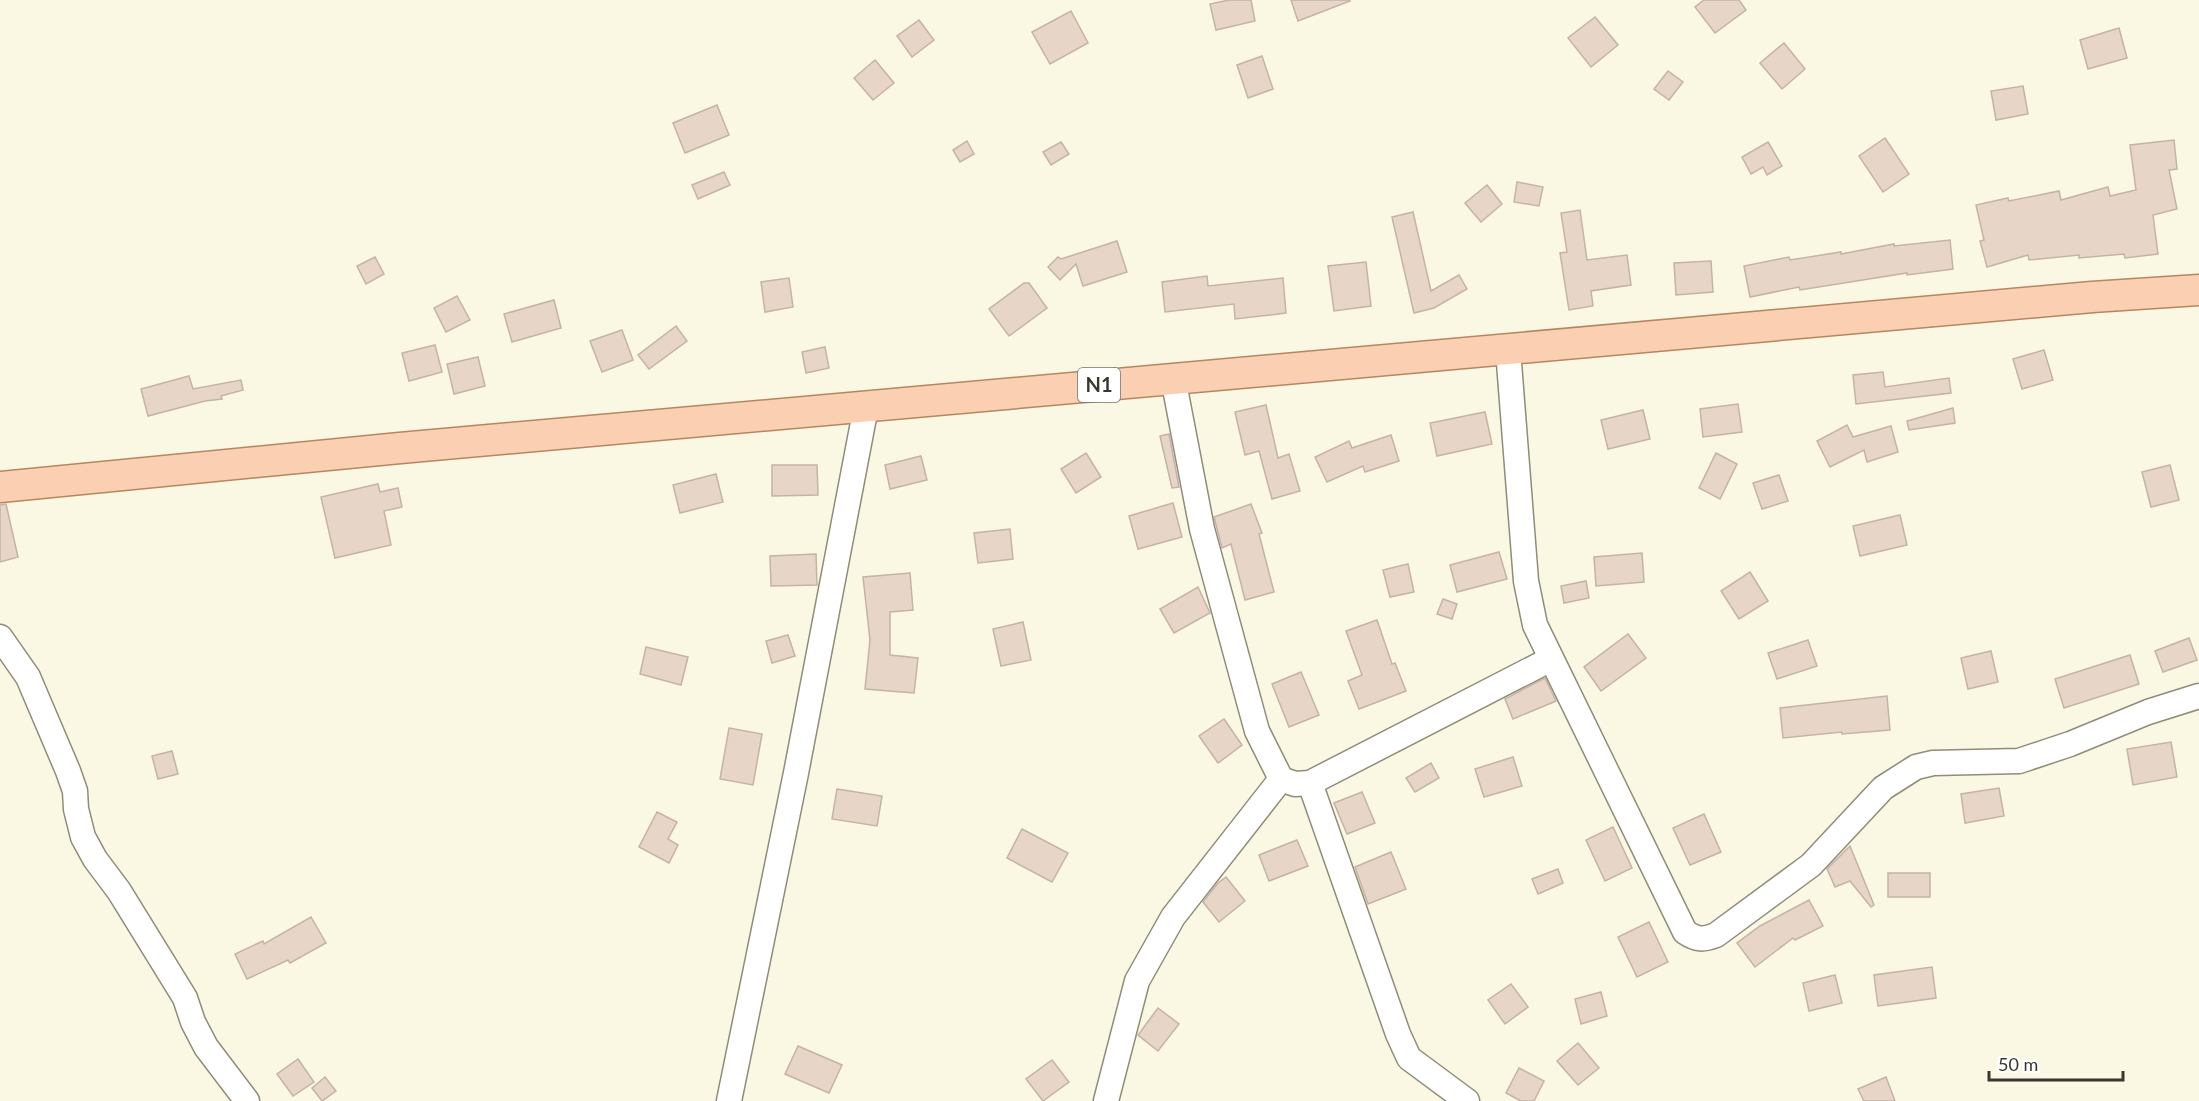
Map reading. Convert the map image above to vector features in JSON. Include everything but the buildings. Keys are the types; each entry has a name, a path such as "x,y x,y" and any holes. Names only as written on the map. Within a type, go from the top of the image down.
{"main road":[{"name":"N1","path":"0,487 388,449 1173,378 2092,297 2199,290"}],"street":[{"path":"1508,350 1526,581 1534,625 1685,932 1694,938 1705,939 1716,935 1810,865 1883,788 1917,767 1933,763 2019,761 2070,744 2148,712 2199,696"},
{"path":"1173,378 1202,529 1257,731 1281,779 1295,784 1310,783 1551,659"},
{"path":"729,1101 798,762 866,407"},
{"path":"0,637 27,677 69,771 83,837 185,998 193,1022 206,1047 247,1101"},
{"path":"1106,1101 1137,981 1173,917 1281,779"},
{"path":"1310,783 1398,1034 1409,1058 1467,1101"}]}
